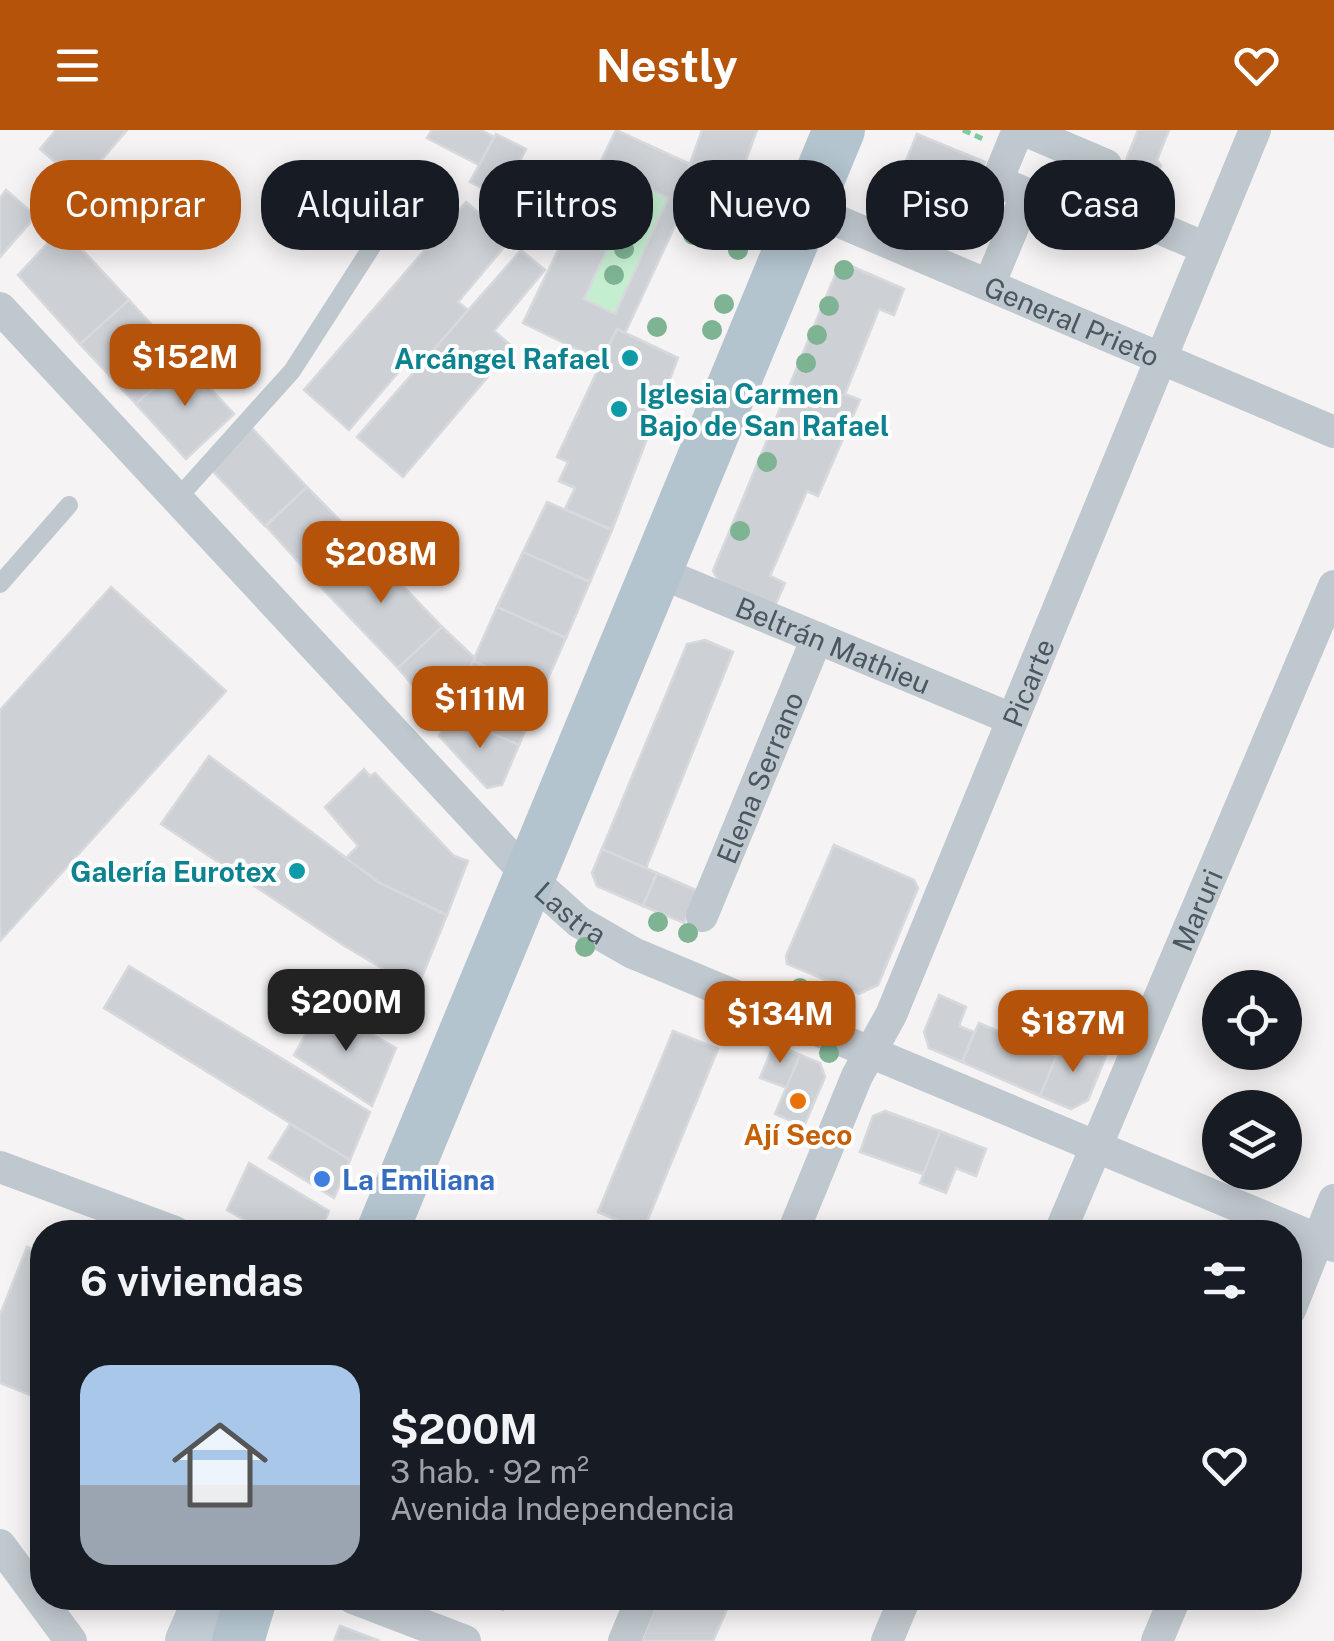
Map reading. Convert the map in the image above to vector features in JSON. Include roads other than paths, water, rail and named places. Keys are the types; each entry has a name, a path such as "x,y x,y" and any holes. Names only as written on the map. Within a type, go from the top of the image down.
{"main road":[{"path":"827,160 839,130"},
{"path":"387,1220 790,250"},
{"path":"238,1641 247,1610"}],"street":[{"path":"1024,192 996,182 1021,130 1094,160"},
{"name":"Picarte","path":"798,1220 870,1052 891,1015 1255,130"},
{"path":"989,285 1024,203"},
{"name":"General Prieto","path":"846,224 1334,432"},
{"path":"1175,235 1206,248"},
{"name":"Lastra","path":"0,308 529,877 570,915 616,944 1270,1220"},
{"name":"Beltrán Mathieu","path":"656,571 1012,719"},
{"name":"Maruri","path":"1065,1220 1334,586"},
{"name":"Elena Serrano","path":"702,916 817,638"},
{"path":"0,1167 144,1220"},
{"path":"1302,1288 1326,1243 1334,1200"},
{"name":"Lastra","path":"1302,1233 1326,1243"},
{"path":"0,1545 30,1586"},
{"path":"48,1610 71,1641"},
{"path":"189,1641 203,1610"},
{"path":"385,1610 465,1641"},
{"path":"624,1641 637,1610"},
{"path":"887,1641 901,1610"},
{"path":"1157,1641 1170,1610"}],"lane":[{"path":"177,499 292,371 370,250"},
{"path":"0,584 69,505"}],"place":[{"name":"Arcángel Rafael","path":"630,358"},
{"name":"Iglesia Carmen Bajo de San Rafael","path":"619,409"},
{"name":"Galería Eurotex","path":"297,871"},
{"name":"Ají Seco","path":"798,1101"},
{"name":"La Emiliana","path":"322,1179"}]}
